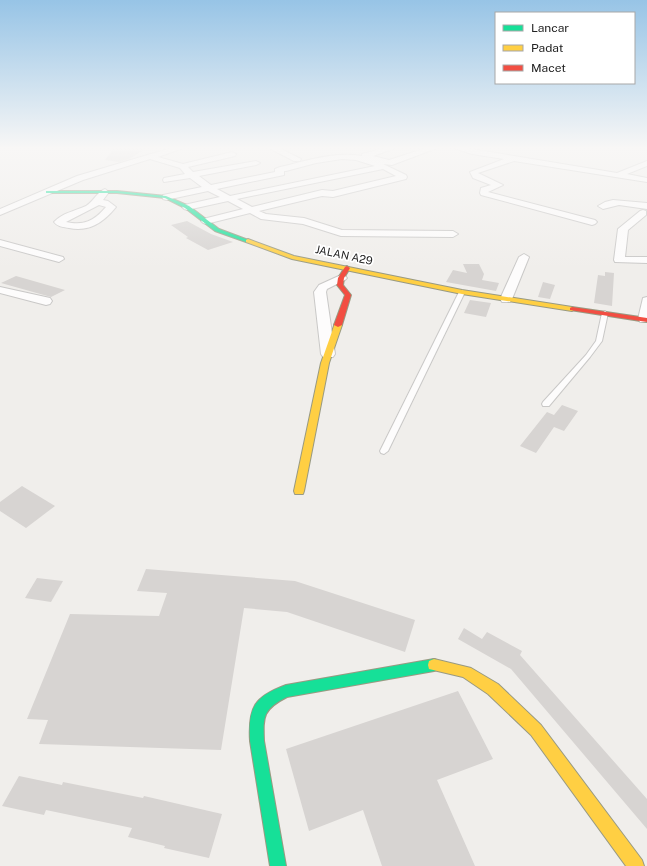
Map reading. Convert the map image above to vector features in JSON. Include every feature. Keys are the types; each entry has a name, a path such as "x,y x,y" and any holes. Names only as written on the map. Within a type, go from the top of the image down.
{"street":[{"path":"0,212 56,188"},
{"path":"166,197 207,188"},
{"path":"210,188 250,211 270,218 304,221 342,233 453,234"},
{"path":"187,207 229,198 261,188"},
{"path":"312,188 322,193"},
{"path":"206,222 322,193 333,194 356,188"},
{"path":"489,188 484,190 484,193 592,222"},
{"name":"JALAN A29","path":"48,192 105,192 166,197 187,207 217,230 292,257 344,273 506,299 645,319"},
{"path":"98,202 105,203 110,207 92,225 78,227 59,222 66,217 91,208 98,202 105,192"},
{"path":"603,206 614,202 645,209"},
{"path":"645,209 623,229 619,260 647,260"},
{"path":"634,220 647,226"},
{"path":"0,243 60,259"},
{"path":"506,299 524,257"},
{"path":"328,354 320,292 323,287 344,273"},
{"path":"299,491 328,354 348,295 340,285 344,273"},
{"path":"0,290 46,301"},
{"path":"645,319 647,301"},
{"path":"278,866 257,741 255,722 261,706 271,697 286,691 431,664 466,672 493,689 536,730 636,866"}],"lane":[{"path":"384,451 462,292"},
{"path":"546,404 588,356 598,340 605,313"}],"building":[{"path":"187,221 211,234 233,242 208,250 186,238 188,237 171,225"},
{"path":"463,264 479,264 484,274 482,280 499,283 496,291 446,282 453,270 467,273"},
{"path":"605,272 614,273 612,306 594,303 598,275 605,276"},
{"path":"16,276 65,290 51,297 1,283"},
{"path":"543,282 555,285 550,299 538,297"},
{"path":"470,300 491,303 486,317 464,313"},
{"path":"562,405 578,411 564,431 554,427 536,453 520,446 547,412 554,415"},
{"path":"22,486 55,506 26,528 0,511 0,502"},
{"path":"146,569 295,581 415,620 405,652 287,612 244,608 221,750 39,744 48,720 27,719 70,614 159,616 167,593 137,591"},
{"path":"37,578 63,581 51,602 25,598"},
{"path":"464,628 482,639 487,632 522,651 520,655 647,799 647,829 511,669 458,639"},
{"path":"458,691 493,759 437,780 475,866 382,866 363,810 309,831 286,749"},
{"path":"19,776 62,785 63,782 143,798 144,796 222,814 209,858 164,848 165,846 128,837 132,828 46,810 44,815 2,806"}],"traffic: fast":[{"path":"48,192 117,192 166,197 187,207 217,230 248,241"},
{"path":"278,866 257,741 256,722 260,709 269,699 286,691 434,665"}],"traffic: slow":[{"path":"248,241 292,257 462,292 572,309"},
{"path":"299,491 325,363 338,325"},
{"path":"434,665 466,672 493,689 536,730 636,866"}],"traffic: jam":[{"path":"338,325 348,295 340,285 341,278 347,268"},
{"path":"572,309 647,320"}]}
